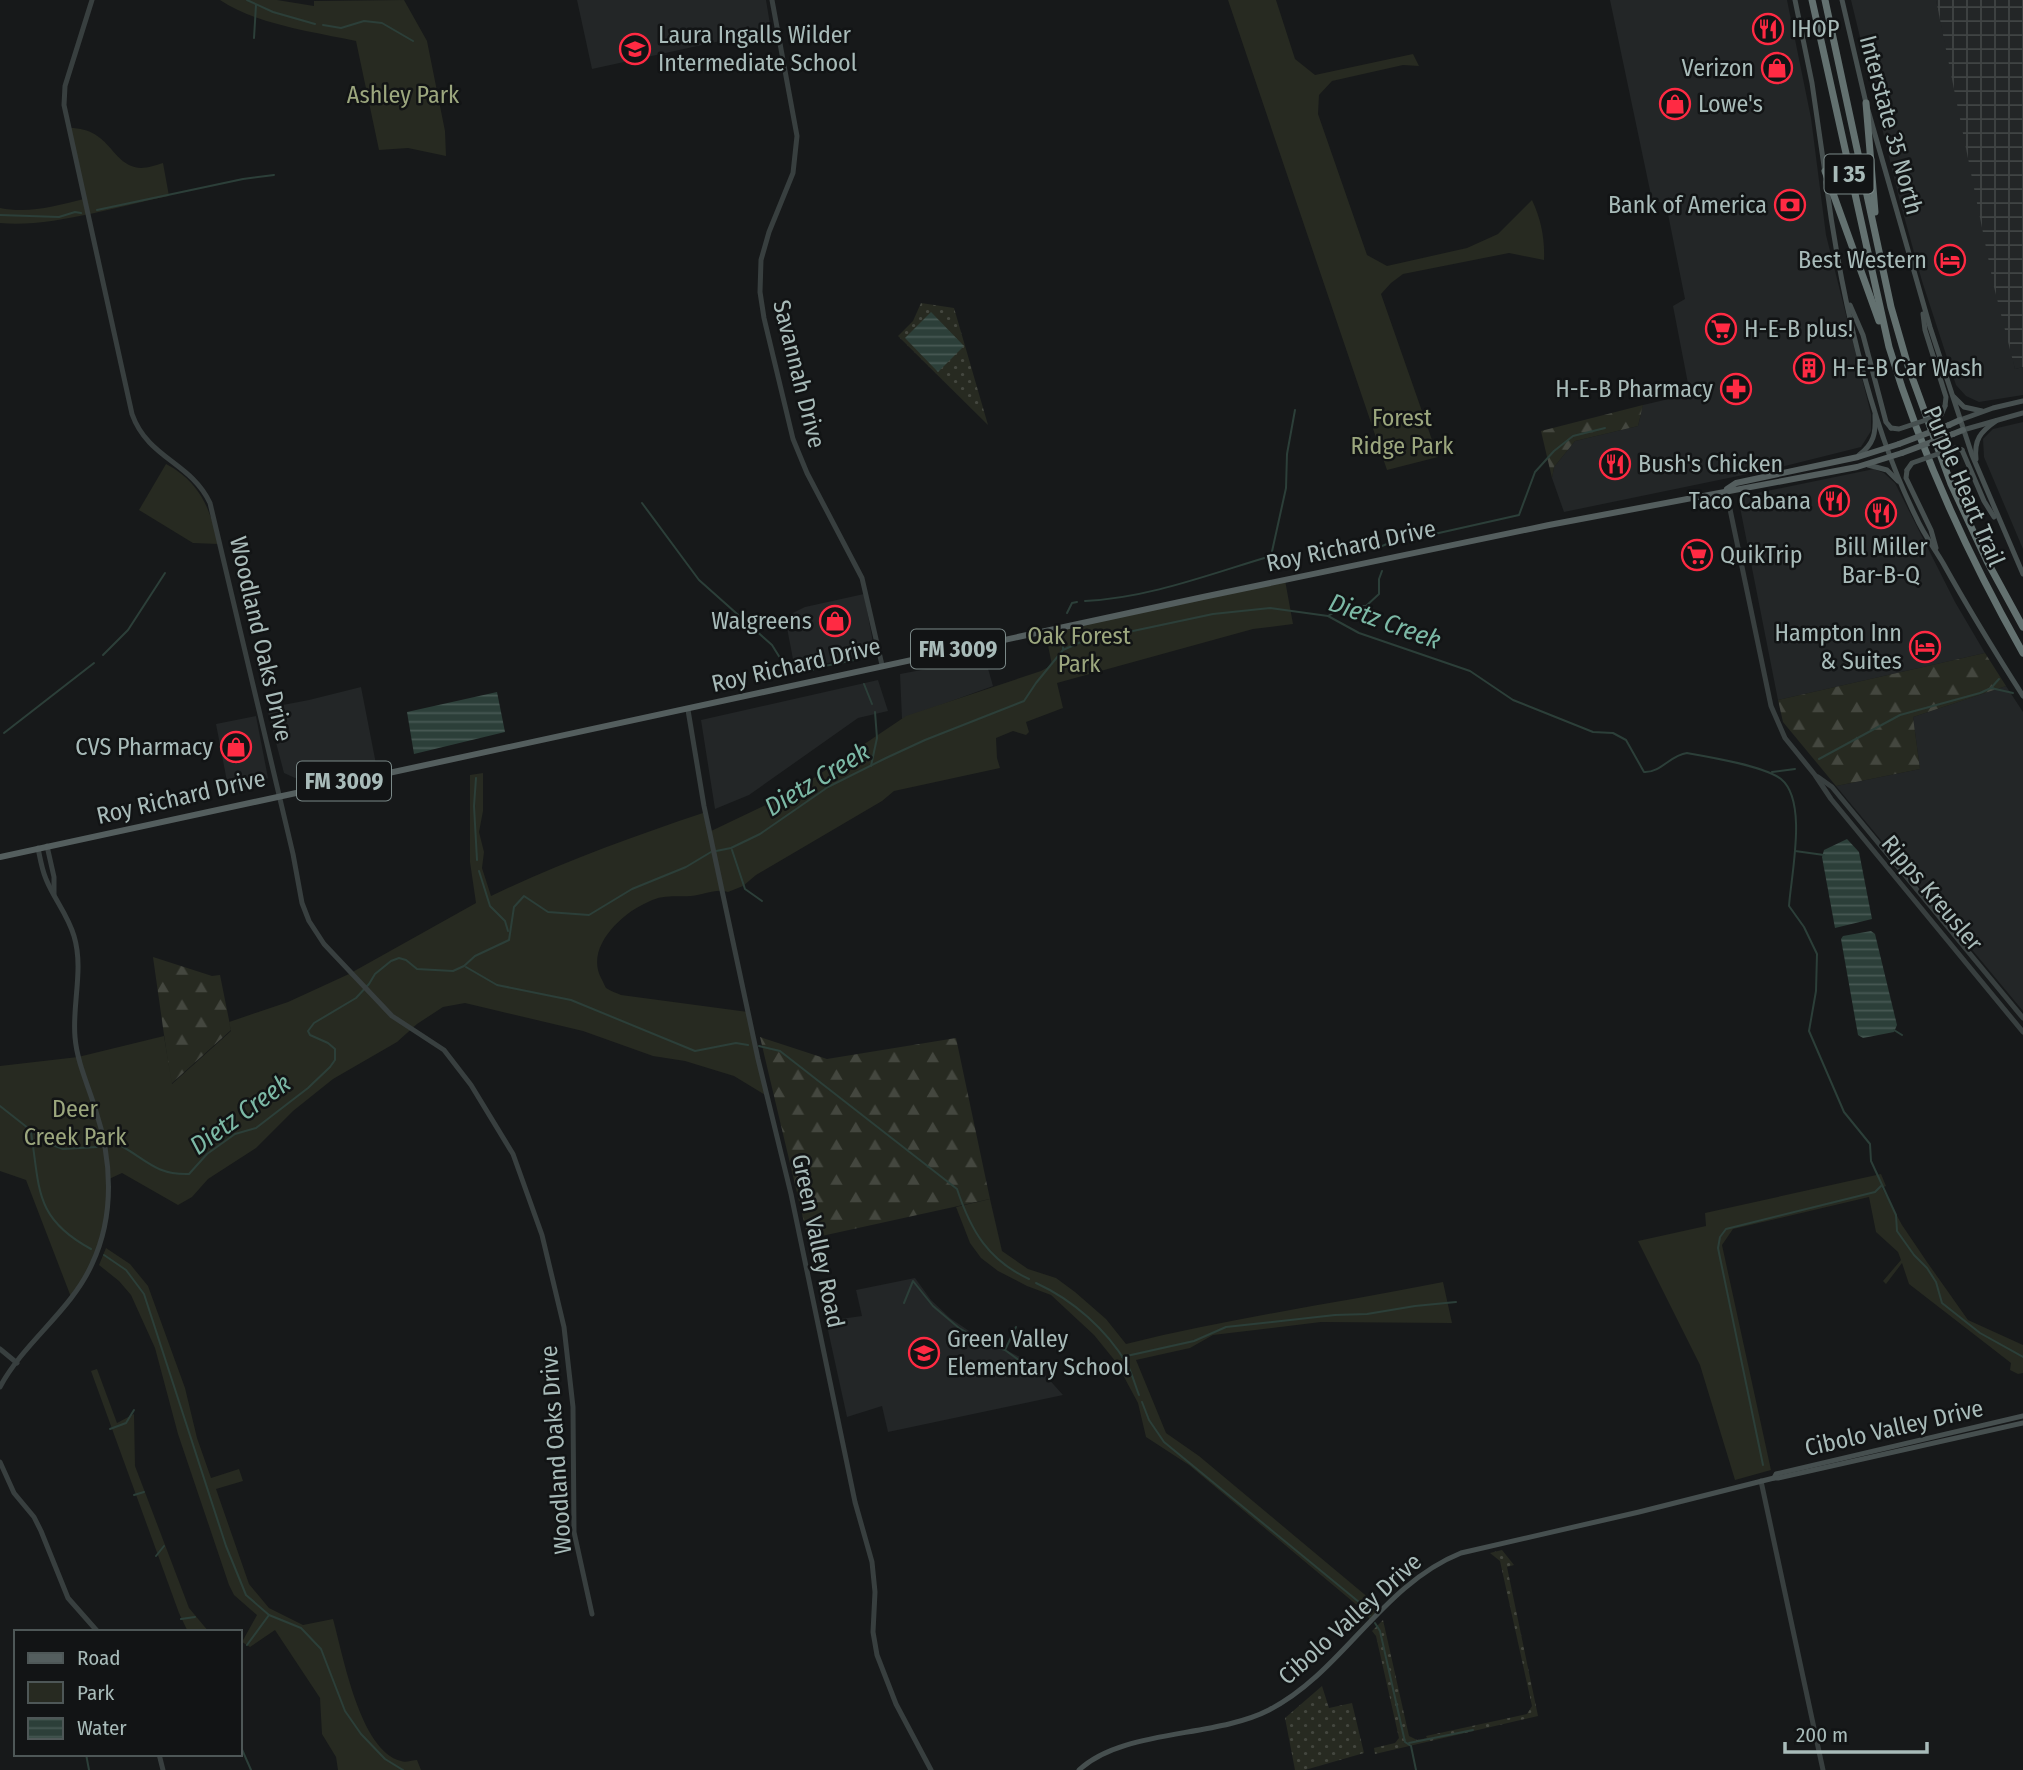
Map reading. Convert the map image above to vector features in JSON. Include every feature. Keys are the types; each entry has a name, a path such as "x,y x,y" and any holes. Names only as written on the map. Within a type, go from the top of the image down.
{"highway":[{"name":"Purple Heart Trail","path":"1812,0 1889,347 1912,419 1953,521 2023,652"},
{"name":"Purple Heart Trail","path":"1825,0 1898,332 1933,438 1968,522 2023,627"},
{"path":"1866,103 1878,244"},
{"path":"1825,171 1889,347"}],"main road":[{"path":"1795,0 1812,83 1844,289 1888,448 1916,518 2023,696"},
{"name":"Interstate 35 North","path":"1842,0 1866,103 1921,300 1976,467 2023,574"},
{"path":"1844,289 1863,335 1886,422 1891,428 1899,429 1941,415 1945,406 1946,397 1925,330 1921,300"},
{"path":"1952,395 1964,407 1985,411"},
{"name":"FM 3009","path":"1888,448 1985,411 2023,401"},
{"path":"1858,457 1867,449 1874,436 1875,408"},
{"name":"FM 3009","path":"1891,457 1963,430 2023,413"},
{"path":"1976,467 1975,449 1978,436 2001,418"},
{"name":"Roy Richard Drive","path":"1726,490 1736,483 1888,448"},
{"path":"1938,555 1931,530 1906,478 1906,470 1912,463 1955,448 1962,450 1984,501 2009,541"},
{"name":"Roy Richard Drive","path":"0,857 279,795 688,710 883,665 1549,525 1726,490 1738,491 1891,457"},
{"path":"1864,465 1887,470 1901,484"},
{"name":"Cibolo Valley Drive","path":"1774,1478 1776,1474 1846,1456 2023,1416"},
{"name":"Cibolo Valley Drive","path":"1079,1770 1112,1749 1237,1722 1280,1704 1305,1686 1416,1577 1450,1558 1477,1549 1761,1481 2023,1423"}],"street":[{"name":"Woodland Oaks Drive","path":"92,0 65,86 64,105 132,414 149,445 193,478 210,503 293,854 298,891 306,914 324,944 376,1002 391,1016 444,1050 465,1077 510,1147 534,1207 551,1266 568,1352 573,1407 574,1532 592,1614"},
{"name":"Savannah Drive","path":"772,0 797,136 793,173 769,232 761,260 760,292 764,317 793,439 807,473 862,578 883,665"},
{"name":"Ripps Kreusler","path":"1726,490 1771,706 1785,738 1845,817 2023,1032"},
{"name":"Green Valley Road","path":"688,710 710,838 758,1059 791,1194 855,1502 872,1562 875,1592 873,1632 877,1655 896,1704 931,1770"},
{"name":"Ripps Kreusler","path":"1815,775 1832,787 2023,1018"},
{"path":"47,846 55,885 54,894"},
{"path":"0,1387 71,1297 92,1265 102,1237 107,1210 109,1173 106,1144 78,1057 75,1038 78,959 76,942 46,880 38,848"},
{"path":"0,1349 17,1363"},
{"path":"0,1462 15,1493 34,1517 68,1598 97,1630"},
{"path":"1761,1481 1823,1770"}],"shaded area":[{"name":"Laura Ingalls Wilder Intermediate School","path":"577,0 766,0 771,30 592,69"},
{"path":"1610,0 1787,0 1811,118 1826,235 1871,414 1871,431 1861,447 1777,468 1564,512 1552,478 1554,467 1575,441 1638,426 1643,405 1690,394 1673,306 1685,299 1666,204 1652,200"},
{"path":"1851,0 1936,0 2015,369 2023,367 2023,395 1979,402 1966,396 1956,385 1922,281 1899,198"},
{"path":"1936,0 2023,0 2023,367 2015,369 1994,287"},
{"path":"2023,422 2023,549 1984,457 1983,439 1993,429"},
{"path":"1874,469 1884,473 1895,483 1955,602 1985,653 1778,700 1738,497"},
{"path":"864,594 875,653 795,670 785,617 805,607"},
{"path":"985,658 993,686 902,719 900,674"},
{"path":"878,680 888,711 858,718 749,795 715,809 701,720"},
{"path":"2006,686 2023,712 2023,1011 1836,786 1920,769 1913,717"},
{"path":"361,687 376,764 295,778 284,773 267,708"},
{"path":"256,716 268,778 260,785 229,792 216,724"},
{"name":"Green Valley Elementary School","path":"915,1278 931,1300 950,1318 972,1333 1030,1362 1063,1395 888,1432 882,1406 847,1417 826,1321 862,1316 856,1290"}],"green space":[{"name":"Ashley Park","path":"220,0 277,0 314,6 314,1 404,0 427,41 445,131 446,156 408,148 379,150 356,41 267,21"},
{"name":"Forest Ridge Park","path":"1228,0 1276,0 1295,59 1315,75 1413,54 1419,66 1403,65 1332,81 1319,95 1318,114 1367,255 1387,266 1467,248 1498,234 1532,200 1542,229 1544,260 1509,253 1403,274 1381,294 1438,457 1387,470"},
{"path":"68,128 82,129 94,134 131,166 144,168 163,163 169,196 62,219 20,224 0,223 0,208 32,210 84,199"},
{"path":"921,303 954,308 988,425 898,336 913,321"},
{"path":"1643,405 1638,426 1575,441 1554,467 1552,478 1541,431"},
{"path":"166,464 187,479 202,497 212,519 218,544 193,543 139,510"},
{"path":"1285,580 1293,624 1253,629 1057,683 1063,708 1026,722 1029,732 1026,735 1013,731 996,738 1000,768 894,791 882,801 756,875 743,886 728,892 653,899 617,923 602,943 598,955 597,966 606,988 621,995 748,1012 767,1096 734,1076 685,1061 653,1056 583,1031 465,1003 443,1007 417,1024 397,1042 333,1079 293,1111 256,1148 208,1179 192,1197 178,1205 122,1173 109,1179 107,1211 92,1265 71,1297 26,1180 0,1171 0,1066 78,1057 164,1036 172,1084 231,1031 229,1022 288,1002 349,974 476,903 470,862 470,775 483,773 483,811 479,832 484,852 482,868 491,896 596,851 703,813 709,832 793,792 906,716 1052,665 1045,631"},
{"path":"1985,653 2006,686 1913,717 1920,769 1836,786 1783,722 1778,700"},
{"path":"153,957 212,976 220,975 231,1030 171,1084"},
{"path":"760,1037 827,1059 956,1038 990,1199 808,1239"},
{"path":"1881,1174 1886,1186 1882,1188 1902,1225 1968,1320 2023,1345 2023,1373 2010,1370 2011,1363 1909,1284 1902,1263 1886,1284 1883,1281 1901,1260 1898,1252 1876,1232 1869,1197 1733,1229 1722,1245 1771,1470 1735,1480 1700,1365 1638,1241 1706,1226 1705,1213"},
{"path":"990,1199 1002,1251 1028,1269 1056,1278 1075,1292 1106,1319 1126,1344 1244,1318 1443,1282 1452,1323 1321,1322 1213,1335 1190,1348 1136,1360 1166,1433 1199,1456 1382,1609 1371,1621 1364,1611 1189,1465 1146,1437 1138,1403 1116,1362 1094,1335 1051,1295 998,1271 981,1258 970,1243 956,1207"},
{"path":"106,1248 130,1264 148,1286 185,1388 197,1438 211,1478 239,1469 243,1481 216,1489 249,1584 269,1608 303,1625 333,1619 355,1700 374,1740 387,1754 401,1761 417,1760 421,1770 338,1770 336,1757 322,1734 320,1698 275,1630 250,1647 242,1642 257,1615 234,1595 229,1585 178,1434 155,1348 131,1295 99,1265"},
{"path":"97,1369 117,1423 134,1414 135,1466 189,1608 207,1630 187,1630 179,1613 91,1371"},
{"path":"1502,1550 1514,1565 1507,1567 1538,1716 1375,1754 1374,1748 1395,1743 1399,1738 1376,1636 1372,1631 1383,1620 1409,1736 1417,1740 1527,1714 1532,1706 1500,1561 1490,1553"},
{"path":"1322,1686 1329,1708 1352,1703 1364,1753 1305,1770 1295,1770 1285,1718"}],"water":[{"path":"931,312 964,346 938,372 905,338"},
{"path":"497,692 505,732 414,754 407,712"},
{"path":"1847,839 1859,852 1872,919 1835,928 1822,857 1824,850"},
{"path":"1871,931 1875,934 1897,1025 1894,1032 1863,1038 1858,1035 1841,939 1843,936"}],"waterway":[{"path":"247,0 273,12 315,24"},
{"path":"254,38 256,5"},
{"path":"323,25 341,28 364,21 382,23 413,41"},
{"path":"97,210 274,175"},
{"path":"0,215 59,217 81,213"},
{"path":"1085,601 1156,590 1271,556 1286,488 1287,454 1295,410"},
{"path":"1421,537 1519,515 1535,472 1554,451 1573,436 1605,428"},
{"path":"642,503 699,580 772,645 790,674 813,670"},
{"path":"1380,547 1389,543"},
{"path":"1328,616 1345,606 1366,606 1379,594 1382,571"},
{"path":"103,655 128,630 165,573"},
{"path":"1067,613 1072,603 1077,602"},
{"name":"Dietz Creek","path":"716,851 731,848 760,834 828,787 886,758 1024,701 1063,650 1081,642 1213,614 1270,608 1328,616 1359,633 1470,671 1513,700 1593,732 1613,733 1626,740 1644,772 1655,770 1687,753 1773,774 1781,779 1789,790 1794,804 1796,839 1789,906 1804,927 1817,954 1816,991 1809,1031 1844,1112 1870,1144 1871,1161 1896,1215 1897,1231 1936,1282 1942,1303 1980,1333 2023,1357"},
{"path":"1063,637 1063,650"},
{"path":"825,666 859,659"},
{"path":"4,733 94,663"},
{"path":"1819,759 1900,715 1980,693 1991,688 1999,679"},
{"path":"864,684 872,704"},
{"path":"1991,688 2013,693"},
{"path":"871,766 877,738 875,712"},
{"path":"1772,772 1795,769"},
{"path":"476,778 474,806 477,860"},
{"path":"732,850 745,889 762,901"},
{"path":"1795,851 1824,855"},
{"name":"Dietz Creek","path":"118,1144 159,1169 189,1174 207,1154 235,1134 256,1128 308,1088 330,1067 335,1060 335,1049 310,1035 308,1031 314,1023 356,998 375,974 391,961 399,958 417,969 453,971 475,956 509,940 514,907 524,896 548,912 589,915 632,889 686,867 711,852"},
{"path":"479,871 490,906 505,921 508,931"},
{"path":"466,967 497,985 571,1000 695,1051 736,1043 748,1045"},
{"path":"1894,1030 1902,1035"},
{"path":"759,1046 780,1051 957,1189 968,1218 983,1243 1002,1263 1029,1279"},
{"name":"Dietz Creek","path":"0,1106 47,1143 63,1149 97,1147"},
{"path":"31,1132 39,1186 49,1213 59,1226 91,1249"},
{"path":"1763,1465 1718,1248 1720,1237 1726,1229 1875,1192 1881,1186"},
{"path":"104,1255 126,1270 144,1294 226,1546 246,1595 269,1615 301,1628 321,1649 345,1711 361,1734 385,1759 403,1770"},
{"path":"904,1303 913,1281 933,1306 959,1328 989,1345 1005,1350 1042,1377"},
{"path":"1036,1283 1076,1307 1099,1327 1127,1364 1139,1395"},
{"path":"1122,1357 1194,1341 1226,1327 1367,1314 1456,1302"},
{"path":"1005,1350 1016,1327"},
{"path":"1142,1402 1149,1420 1164,1442 1365,1607 1370,1615"},
{"path":"110,1429 126,1423 134,1410"},
{"path":"134,1495 144,1492"},
{"path":"156,1556 164,1546"},
{"path":"247,1645 269,1615"},
{"path":"181,1619 195,1617"},
{"path":"1375,1623 1380,1631 1405,1742 1411,1746 1416,1770"},
{"path":"1409,1743 1473,1730"},
{"path":"242,1750 251,1770"},
{"path":"86,1756 89,1770"}],"place":[{"name":"IHOP","path":"1768,29"},
{"name":"Laura Ingalls Wilder Intermediate School","path":"635,49"},
{"name":"Verizon","path":"1777,68"},
{"name":"Lowe's","path":"1675,104"},
{"name":"Bank of America","path":"1790,205"},
{"name":"Best Western","path":"1950,260"},
{"name":"H-E-B plus!","path":"1721,329"},
{"name":"H-E-B Car Wash","path":"1809,368"},
{"name":"H-E-B Pharmacy","path":"1736,389"},
{"name":"Bush's Chicken","path":"1615,464"},
{"name":"Taco Cabana","path":"1834,501"},
{"name":"Bill Miller Bar-B-Q","path":"1881,513"},
{"name":"QuikTrip","path":"1697,555"},
{"name":"Walgreens","path":"835,621"},
{"name":"Hampton Inn & Suites","path":"1925,647"},
{"name":"CVS Pharmacy","path":"236,747"},
{"name":"Green Valley Elementary School","path":"924,1353"}],"park label":[{"name":"Oak Forest Park","path":"1079,650"},
{"name":"Deer Creek Park","path":"75,1123"}]}
